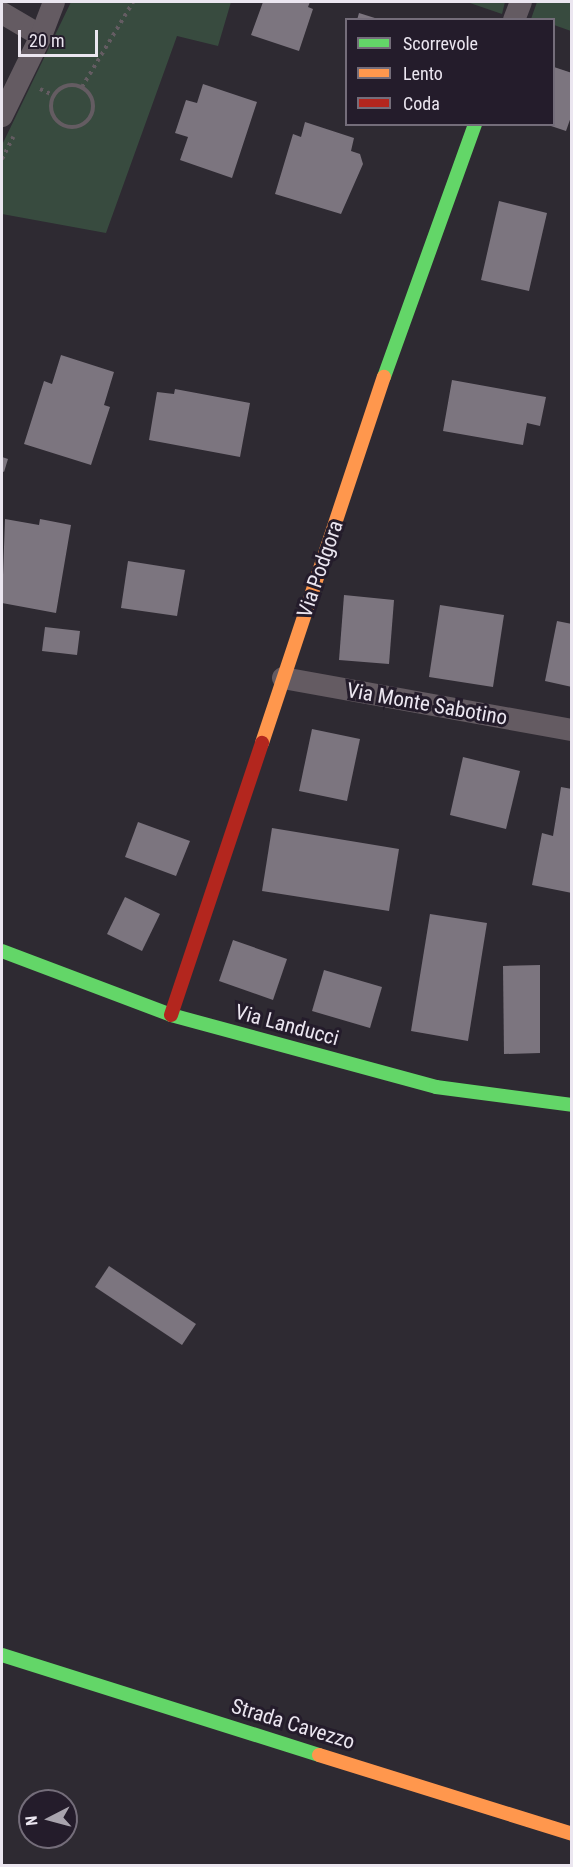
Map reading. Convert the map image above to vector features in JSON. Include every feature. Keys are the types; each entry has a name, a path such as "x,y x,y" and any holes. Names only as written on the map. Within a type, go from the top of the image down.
{"street":[{"path":"2,116 41,36 54,2"},
{"path":"515,18 521,2"},
{"path":"2,13 41,36"},
{"name":"Via Podgora","path":"171,1016 409,303 474,126"},
{"name":"Via Monte Sabotino","path":"283,678 572,730"},
{"name":"Via Landucci","path":"2,951 171,1016 436,1087 572,1105"},
{"name":"Strada Cavezzo","path":"2,1655 572,1834"}],"path":[{"path":"82,87 133,2"},
{"path":"69,85 82,87 91,98 92,112 77,127 63,126 50,109 53,95 69,85"}],"green space":[{"path":"71,2 231,2 218,46 177,36 106,233 2,214 2,145"},
{"path":"467,2 505,2 502,14"},
{"path":"537,2 571,2 571,31 555,25 555,18 531,18"}],"building":[{"path":"263,2 310,2 308,7 313,9 299,51 251,35"},
{"path":"359,13 375,18 358,18"},
{"path":"555,67 572,73 572,114 566,131 551,126 555,126"},
{"path":"203,84 257,102 232,178 180,160 188,137 175,133 186,100 197,103"},
{"path":"305,122 354,138 351,151 360,154 363,164 341,214 275,194 293,134 301,137"},
{"path":"499,201 547,213 529,291 481,280"},
{"path":"61,355 114,372 104,405 110,407 91,465 24,444 44,381 52,384"},
{"path":"452,380 546,397 540,426 527,423 523,445 443,431"},
{"path":"175,389 250,403 240,457 149,440 157,392 174,394"},
{"path":"2,457 8,459 4,472 2,471"},
{"path":"5,519 39,525 40,519 71,525 56,613 2,603"},
{"path":"128,561 185,570 177,616 121,608"},
{"path":"344,595 394,600 389,664 339,660"},
{"path":"440,605 504,615 493,687 429,677"},
{"path":"557,621 572,624 572,687 545,681"},
{"path":"45,627 80,631 77,655 42,651"},
{"path":"312,729 360,739 347,801 299,791"},
{"path":"463,757 520,771 506,829 450,815"},
{"path":"561,787 572,789 572,893 532,885 542,833 553,836"},
{"path":"138,822 190,841 176,876 125,857"},
{"path":"272,828 399,849 389,911 262,891"},
{"path":"125,897 160,914 142,951 107,934"},
{"path":"430,914 487,923 468,1041 411,1031"},
{"path":"233,940 287,959 273,1000 219,981"},
{"path":"540,965 540,1053 504,1054 503,966"},
{"path":"324,970 382,987 370,1028 312,1011"},
{"path":"109,1266 196,1324 182,1345 95,1287"}],"traffic: fast":[{"path":"384,377 474,126"},
{"path":"2,951 171,1015 436,1087 572,1105"},
{"path":"2,1655 319,1755"}],"traffic: slow":[{"path":"262,743 384,377"},
{"path":"319,1755 572,1834"}],"traffic: jam":[{"path":"171,1015 262,743"}]}
